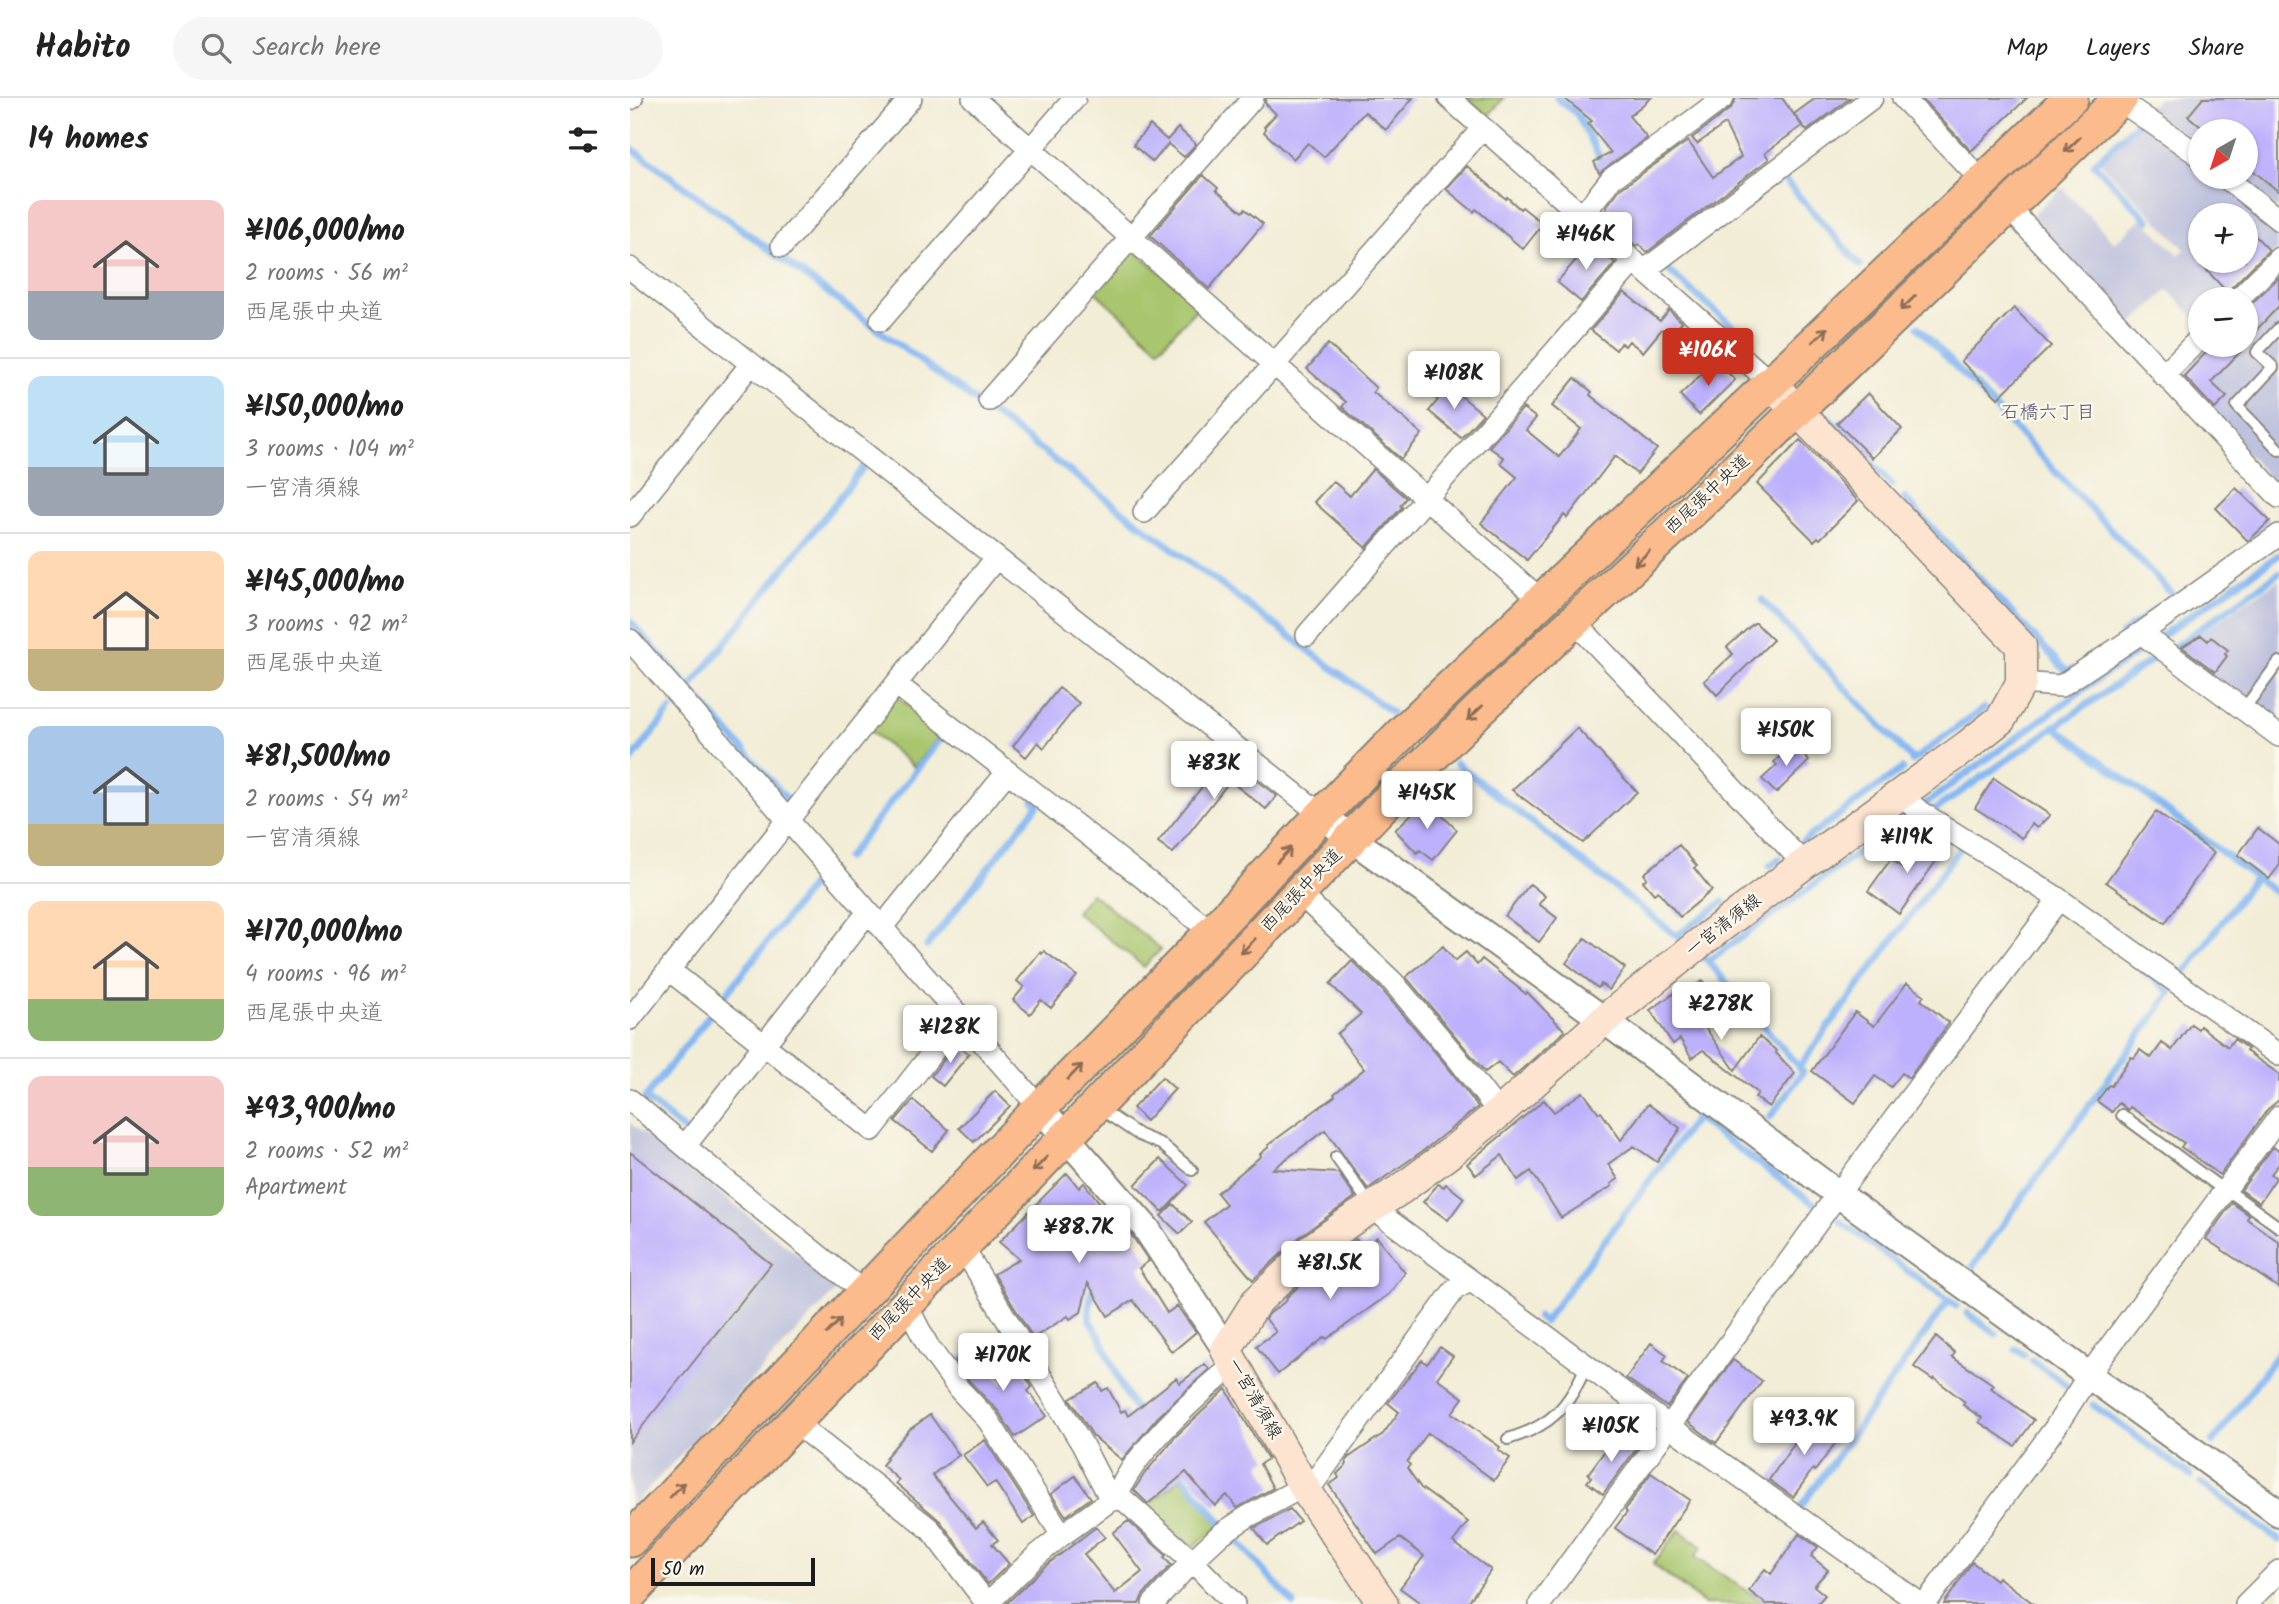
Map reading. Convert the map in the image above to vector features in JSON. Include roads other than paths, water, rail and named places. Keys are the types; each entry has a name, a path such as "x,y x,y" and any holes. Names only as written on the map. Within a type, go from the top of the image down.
{"main road":[{"name":"西尾張中央道","path":"630,1540 1040,1108 1403,732 2070,98"},
{"name":"西尾張中央道","path":"630,1594 1385,803 1469,719 1798,410 2120,99"},
{"name":"一宮清須線","path":"1383,1604 1305,1489 1230,1358 1256,1302 1313,1248 1451,1152 1604,1020 1804,864 1910,804 1967,746 2001,719 2021,682 2021,646 1770,382"}],"street":[{"path":"782,246 911,98"},
{"path":"974,98 1541,600"},
{"path":"881,320 1075,98"},
{"path":"989,400 1253,98"},
{"path":"1449,98 1770,382"},
{"path":"1582,216 1611,179 1723,98"},
{"path":"1307,635 1426,499 1639,266 1872,98"},
{"path":"1903,98 1982,181"},
{"path":"2120,99 2188,147"},
{"path":"1144,512 1483,128"},
{"path":"2240,189 2279,220"},
{"path":"2008,207 2279,497"},
{"path":"2250,287 2279,258"},
{"path":"630,268 1352,839 2279,1513"},
{"path":"2163,374 2188,350"},
{"path":"630,516 751,364"},
{"path":"2021,682 2061,685 2141,633 2279,535"},
{"path":"630,1019 996,558"},
{"path":"1574,621 1804,864"},
{"path":"2141,633 2279,737"},
{"path":"630,640 1146,1228 1230,1358 1167,1426 1127,1475 1114,1500"},
{"path":"896,684 1212,932"},
{"path":"685,1146 764,1045 1007,772"},
{"path":"1910,804 2059,899 2279,1055"},
{"path":"1299,893 1393,982 1499,1113"},
{"path":"1540,1604 1838,1194 2059,899"},
{"path":"669,970 872,1130 960,1017"},
{"path":"632,1106 865,1293"},
{"path":"1372,1208 1586,1366 1923,1604 2055,1428 2088,1376 2279,1117"},
{"path":"962,1246 1083,1444 1114,1500"},
{"path":"1153,1604 1221,1534 1247,1517 1305,1489 1455,1289 1469,1281"},
{"path":"906,1304 928,1346 959,1388 988,1420 1062,1535"},
{"path":"794,1422 930,1529 987,1604 1062,1535 1114,1500 1124,1499 1192,1561 1234,1604"},
{"path":"2246,1604 2279,1571"}],"lane":[{"path":"2279,328 2257,352 2273,367 2237,406 2279,450"},
{"path":"2243,710 2279,662"},
{"path":"1096,1106 1139,1135 1161,1144 1192,1170"},
{"path":"2122,1115 2279,1227"},
{"path":"1336,1157 1372,1208"},
{"path":"1508,1439 1533,1431 1553,1417 1566,1403 1586,1366"}],"waterway":[{"path":"1557,98 1577,114 1609,175"},
{"path":"2137,123 2094,164 2149,221"},
{"path":"630,147 1391,712"},
{"path":"1776,183 1783,178 1860,265"},
{"path":"1596,208 1612,223"},
{"path":"1620,231 1632,243"},
{"path":"1668,263 1663,266 1752,343"},
{"path":"1918,327 2174,596 2122,634"},
{"path":"1829,418 1892,485"},
{"path":"689,689 863,468"},
{"path":"1904,498 2067,672 2072,669"},
{"path":"1699,953 1708,961 2092,683 2279,555"},
{"path":"2170,650 2279,573"},
{"path":"1762,600 1913,760"},
{"path":"630,621 793,806"},
{"path":"1936,809 2153,659"},
{"path":"1912,761 1984,708"},
{"path":"630,762 671,709"},
{"path":"2054,726 2279,895"},
{"path":"847,858 946,732"},
{"path":"1456,763 1687,944"},
{"path":"1803,841 1902,769"},
{"path":"927,946 1038,805 1034,801"},
{"path":"1799,1067 1961,847"},
{"path":"1770,866 1779,859"},
{"path":"2183,975 2255,877"},
{"path":"719,1003 816,880"},
{"path":"1678,935 1723,902"},
{"path":"1708,961 1803,1072 1770,1117"},
{"path":"1973,1266 2171,992 2143,971"},
{"path":"686,1132 645,1098 712,1012"},
{"path":"1538,1317 1544,1322 1696,1118 1813,1203"},
{"path":"1106,1231 1109,1215"},
{"path":"1840,1221 1956,1306"},
{"path":"1094,1280 1090,1321 1139,1417"},
{"path":"1799,1509 1949,1300"},
{"path":"1967,1313 1996,1334"},
{"path":"2016,1349 2024,1355"},
{"path":"2213,1442 2279,1352"},
{"path":"2032,1360 2066,1385"},
{"path":"2093,1405 2191,1476"},
{"path":"1177,1469 1223,1525"},
{"path":"2201,1483 2279,1540"},
{"path":"1235,1538 1294,1604"}],"district":[{"name":"石橋六丁目","path":"2048,413"}]}
